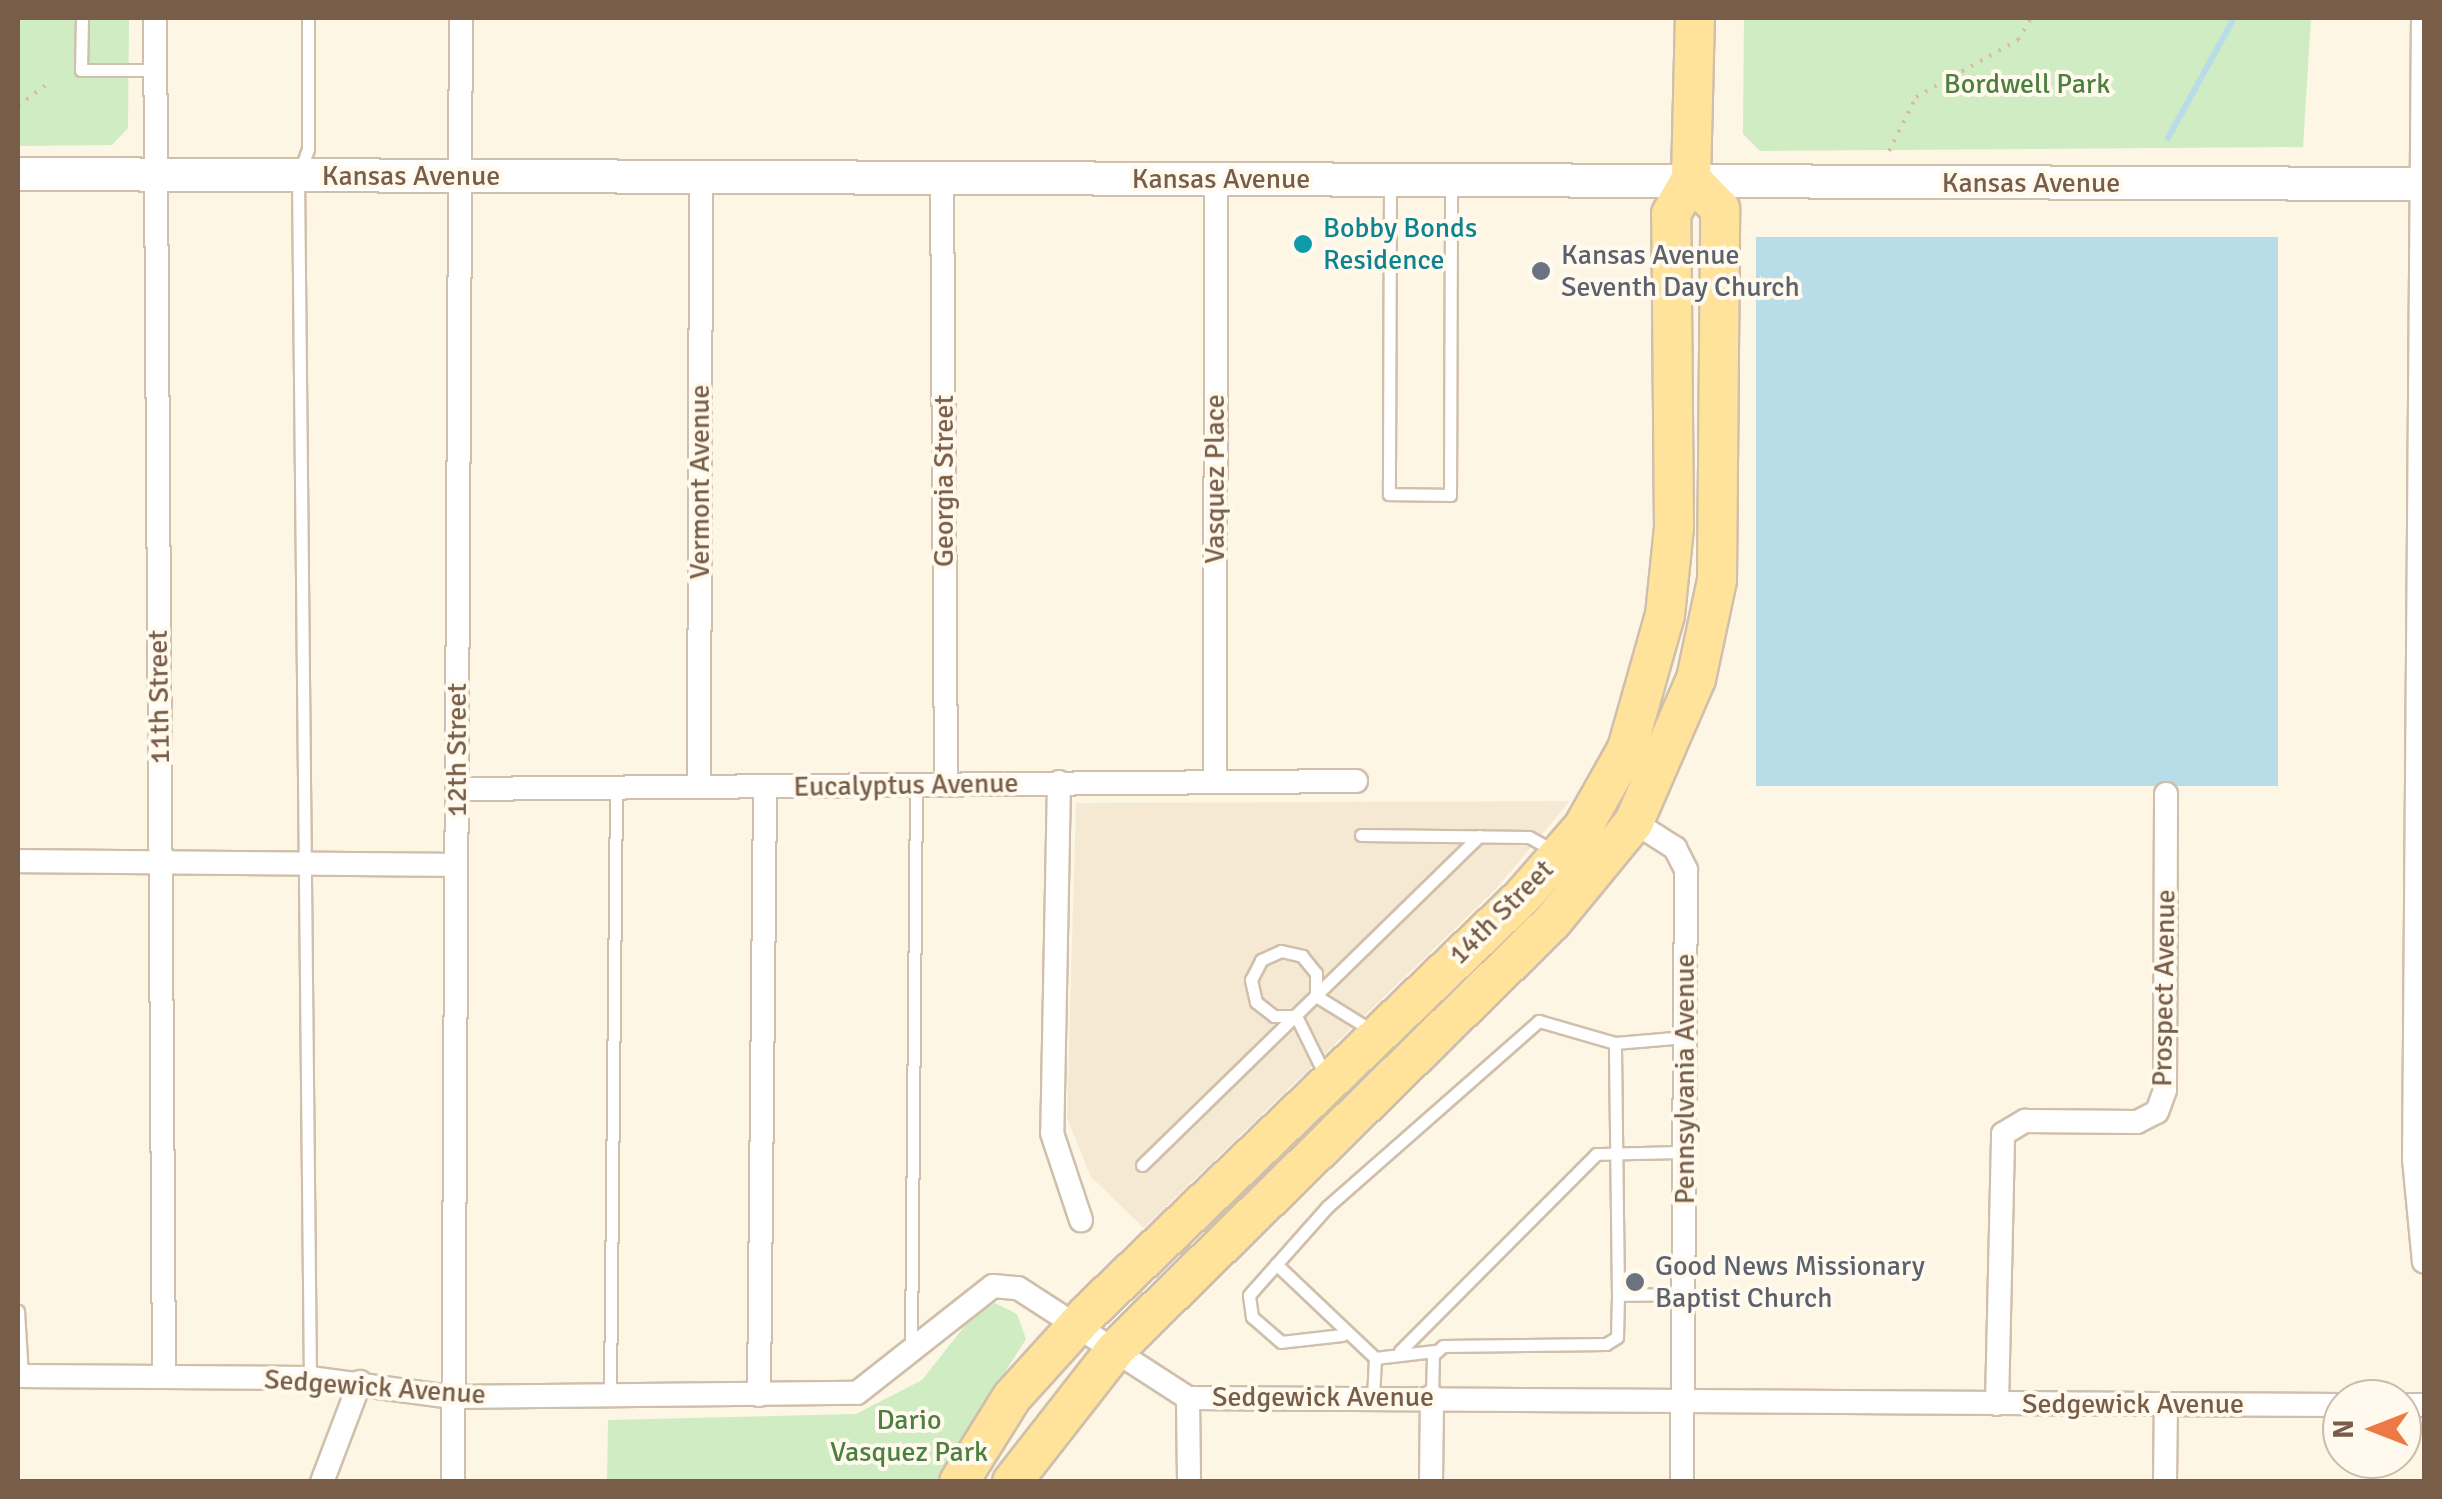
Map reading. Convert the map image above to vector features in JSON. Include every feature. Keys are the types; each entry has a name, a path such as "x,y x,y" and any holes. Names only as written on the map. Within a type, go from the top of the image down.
{"main road":[{"path":"1691,180 1695,18"},
{"name":"14th Street","path":"959,1482 1012,1397 1075,1326 1559,854 1627,749 1665,615 1674,528 1671,214 1691,180 1720,209 1714,612 1634,822 1552,922 1115,1350 1012,1482"}],"street":[{"name":"11th Street","path":"155,18 164,1377"},
{"name":"12th Street","path":"453,1482 461,18"},
{"path":"2422,18 2420,1159 2424,1262"},
{"name":"Kansas Avenue","path":"18,174 2420,184"},
{"name":"Vermont Avenue","path":"699,787 701,176"},
{"name":"Georgia Street","path":"942,178 946,784"},
{"name":"Vasquez Place","path":"1215,780 1216,178"},
{"name":"Eucalyptus Avenue","path":"457,789 1356,780"},
{"path":"1059,782 1052,1133 1081,1220"},
{"path":"759,1394 766,788"},
{"name":"Prospect Avenue","path":"1997,1404 2004,1134 2025,1121 2136,1122 2157,1112 2166,1090 2166,794"},
{"name":"Pennsylvania Avenue","path":"1634,822 1675,848 1686,870 1682,1482"},
{"path":"18,861 456,866"},
{"name":"Sedgewick Avenue","path":"20,1376 310,1378 453,1397 856,1393 911,1354 993,1286 1018,1288 1188,1398 1432,1396 2322,1405"},
{"path":"322,1482 360,1382"},
{"path":"1431,1482 1432,1396"},
{"path":"1188,1398 1188,1482"},
{"path":"2165,1482 2166,1405"}],"lane":[{"path":"82,18 81,70 154,70"},
{"path":"308,18 308,149 298,176 310,1378"},
{"path":"1390,180 1389,494 1450,495 1451,180"},
{"path":"911,1354 916,785"},
{"path":"610,1394 616,786"},
{"path":"1360,834 1529,837 1559,854"},
{"path":"1142,1165 1479,836"},
{"path":"1296,1016 1274,1016 1256,1002 1251,980 1261,960 1281,950 1302,956 1316,973 1316,996"},
{"path":"1316,996 1377,1034"},
{"path":"1296,1016 1327,1080"},
{"path":"1342,1336 1281,1342 1252,1317 1249,1295 1327,1207 1539,1020 1615,1044 1686,1037"},
{"path":"1276,1264 1342,1336 1375,1358 1400,1351 1439,1348 1606,1344 1617,1336 1615,1044"},
{"path":"1400,1351 1596,1154 1684,1152"},
{"path":"1618,1295 1684,1294"},
{"path":"18,1311 20,1376"},
{"path":"1432,1396 1439,1348"},
{"path":"1374,1396 1375,1358"}],"path":[{"path":"1889,151 1916,98 2018,40 2031,18"},
{"path":"18,106 47,84"}],"shaded area":[{"path":"1570,801 1495,890 1144,1228 1091,1177 1067,1118 1076,803"}],"green space":[{"path":"18,18 129,18 128,128 112,145 18,146"},
{"name":"Bordwell Park","path":"1744,18 2311,18 2303,147 1760,151 1743,134"},
{"name":"Dario Vasquez Park","path":"995,1303 1017,1314 1026,1339 936,1481 607,1482 608,1420 856,1414 922,1380 974,1314"}],"water":[{"path":"1756,237 2278,237 2278,786 1756,786"}],"waterway":[{"path":"2168,138 2234,18"}],"place":[{"name":"Bobby Bonds Residence","path":"1303,244"},
{"name":"Kansas Avenue Seventh Day Church","path":"1541,271"},
{"name":"Good News Missionary Baptist Church","path":"1635,1282"}]}
